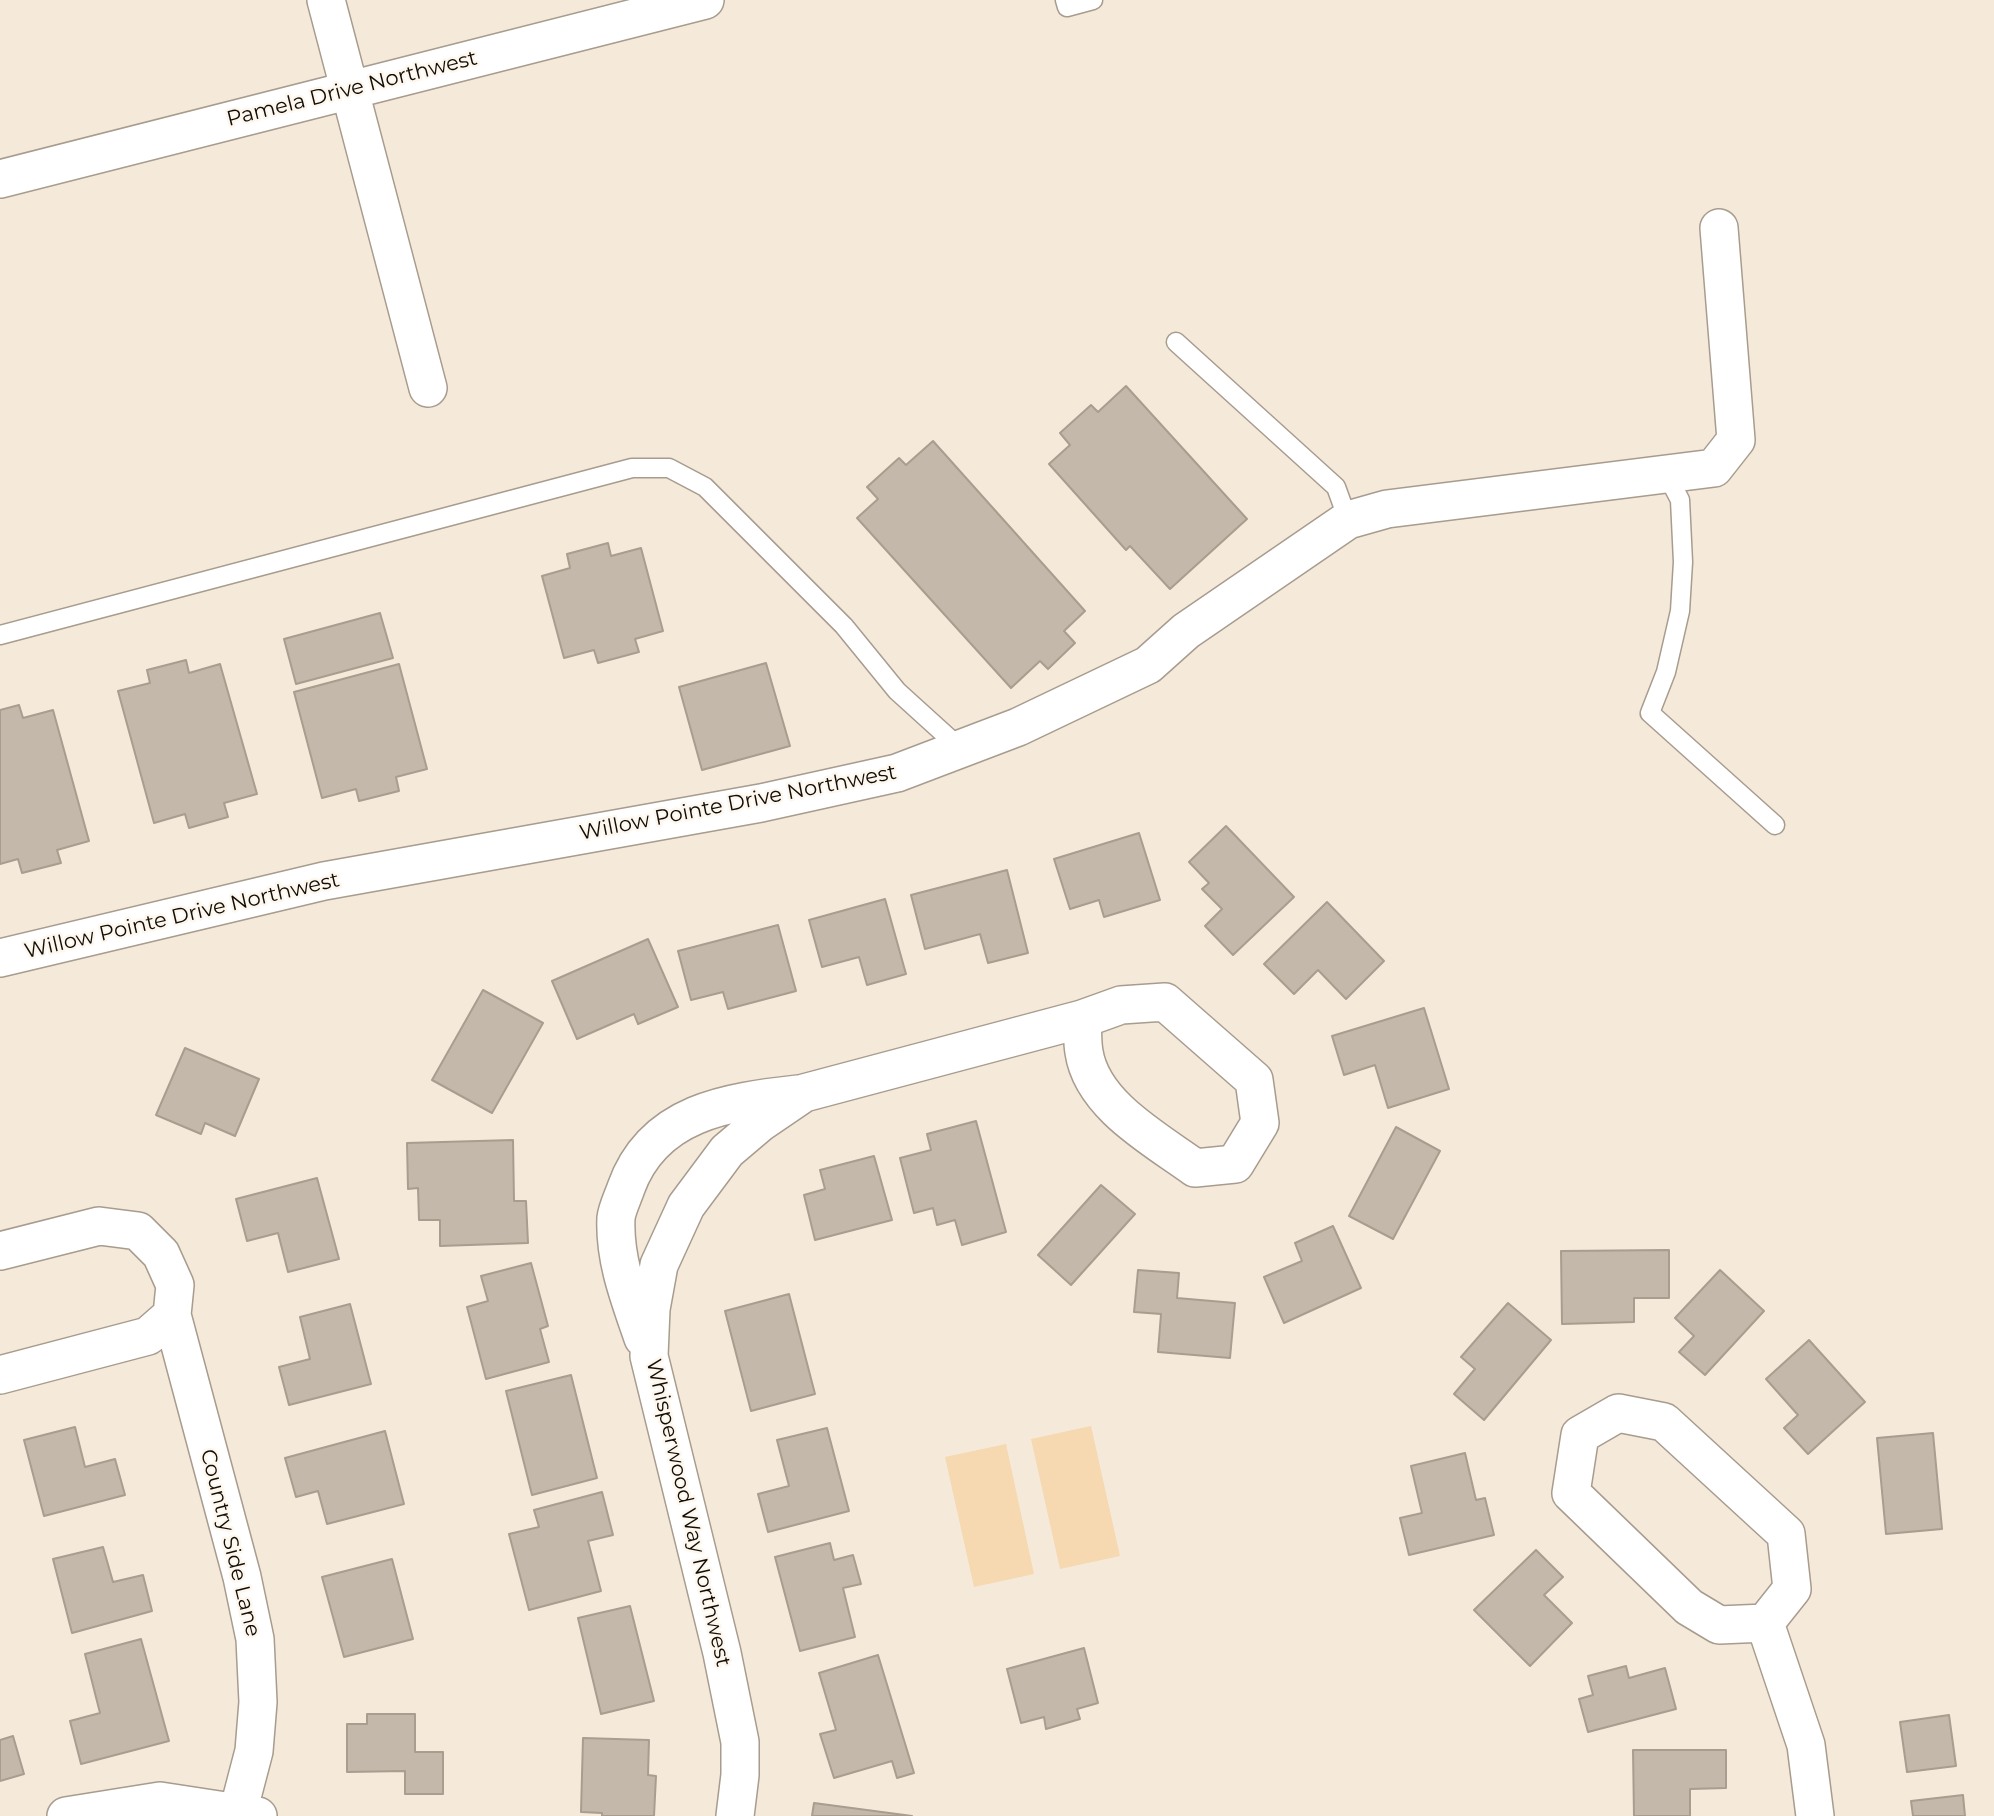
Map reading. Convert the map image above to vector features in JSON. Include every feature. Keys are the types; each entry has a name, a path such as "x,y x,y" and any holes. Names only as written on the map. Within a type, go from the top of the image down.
{"street":[{"path":"326,0 428,388"},
{"name":"Pamela Drive Northwest","path":"0,178 705,0"},
{"name":"Willow Pointe Drive Northwest","path":"0,958 324,881 761,803 897,773 1086,697 1148,665 1186,631 1348,520 1387,509 1714,468 1735,440 1719,228"},
{"name":"Whisperwood Way Northwest","path":"736,1816 740,1742 722,1653 649,1356 651,1309 659,1265 686,1206 727,1151 804,1093 1082,1019 1122,1005 1165,1002 1254,1080 1260,1123 1235,1164 1195,1168 1135,1124 1096,1085 1084,1053 1082,1019"},
{"path":"649,1356 621,1270 616,1217 631,1174 653,1140 689,1119 738,1101 804,1093"},
{"name":"Country Side Lane","path":"0,1251 99,1226 138,1231 161,1254 175,1285 172,1315 242,1577 255,1639 258,1702 244,1815"},
{"path":"0,1376 148,1336 172,1315"},
{"path":"1618,1413 1664,1422 1786,1534 1792,1588 1765,1623 1719,1625 1689,1606 1571,1493 1580,1435 1618,1413"},
{"path":"1765,1623 1806,1745 1815,1816"},
{"path":"66,1816 160,1801 244,1815"}],"lane":[{"path":"1065,0 1067,7 1093,0"},
{"path":"1176,342 1336,487 1348,520"},
{"path":"0,635 632,468 669,468 705,487 844,626 897,691 961,749"},
{"path":"1667,475 1680,500 1683,562 1680,611 1666,672 1650,713 1775,825"}],"shaded area":[{"path":"1091,1426 1120,1556 1060,1569 1031,1439"},
{"path":"1006,1444 1034,1574 974,1587 945,1457"}],"building":[{"path":"1126,386 1247,519 1170,589 1130,546 1126,550 1049,464 1070,445 1060,433 1091,405 1098,412"},
{"path":"933,441 1085,611 1064,631 1075,643 1048,669 1040,661 1011,688 857,518 878,499 867,487 899,458 906,465"},
{"path":"608,543 611,556 641,548 663,631 635,639 639,652 598,663 594,650 564,658 542,576 570,568 567,554"},
{"path":"380,613 393,658 296,684 284,639"},
{"path":"186,660 189,673 220,664 257,794 224,803 228,817 189,828 185,814 154,823 118,691 150,683 147,670"},
{"path":"766,663 790,746 702,770 679,687"},
{"path":"399,664 427,769 396,777 399,791 359,801 356,789 322,798 294,692"},
{"path":"19,705 23,718 53,710 89,841 57,850 61,863 22,873 18,859 0,864 0,710"},
{"path":"1226,826 1294,897 1233,955 1205,926 1222,909 1202,889 1209,883 1189,862"},
{"path":"1139,833 1160,900 1104,917 1099,900 1070,909 1054,859"},
{"path":"1007,870 1028,953 988,963 980,934 925,949 911,895"},
{"path":"885,899 906,974 867,985 859,957 822,967 809,920"},
{"path":"1327,902 1384,961 1346,999 1318,970 1294,994 1264,964"},
{"path":"778,925 796,991 728,1009 723,992 691,1000 678,951"},
{"path":"648,939 678,1007 638,1024 634,1014 577,1039 552,981"},
{"path":"483,990 543,1023 492,1113 432,1080"},
{"path":"1424,1008 1449,1089 1388,1108 1375,1065 1344,1075 1332,1036"},
{"path":"185,1048 259,1079 235,1136 205,1123 201,1134 156,1115"},
{"path":"976,1121 1006,1232 962,1245 955,1220 937,1225 933,1208 914,1213 900,1158 931,1150 927,1134"},
{"path":"1396,1127 1440,1151 1393,1239 1349,1216"},
{"path":"513,1140 514,1201 526,1201 528,1243 440,1246 440,1220 419,1220 418,1188 408,1189 407,1143"},
{"path":"874,1156 892,1220 815,1240 804,1195 825,1189 820,1170"},
{"path":"317,1178 339,1259 288,1272 278,1233 247,1241 236,1199"},
{"path":"1101,1185 1135,1214 1071,1285 1038,1255"},
{"path":"1333,1226 1361,1288 1284,1323 1264,1277 1302,1261 1295,1243"},
{"path":"1669,1250 1669,1298 1634,1298 1634,1322 1562,1324 1561,1251"},
{"path":"531,1263 548,1326 540,1329 549,1362 486,1379 467,1307 488,1301 481,1276"},
{"path":"1138,1270 1179,1273 1177,1298 1235,1303 1230,1358 1158,1352 1161,1314 1134,1312"},
{"path":"1720,1270 1764,1311 1705,1375 1679,1352 1694,1336 1675,1318"},
{"path":"789,1294 815,1394 751,1411 725,1311"},
{"path":"1508,1303 1551,1340 1484,1420 1454,1394 1475,1369 1461,1357"},
{"path":"350,1304 371,1384 289,1405 279,1367 310,1359 300,1317"},
{"path":"1809,1340 1865,1402 1808,1454 1784,1428 1798,1415 1766,1379"},
{"path":"571,1375 597,1478 532,1495 506,1391"},
{"path":"75,1427 85,1467 115,1459 125,1495 44,1516 24,1440"},
{"path":"827,1428 849,1511 768,1532 758,1494 789,1486 777,1440"},
{"path":"385,1431 404,1504 327,1524 318,1491 296,1497 285,1458"},
{"path":"1933,1433 1942,1529 1886,1534 1877,1438"},
{"path":"1465,1453 1476,1500 1485,1498 1494,1535 1409,1555 1400,1518 1422,1513 1411,1466"},
{"path":"602,1492 613,1535 588,1541 601,1591 529,1610 509,1534 539,1527 534,1510"},
{"path":"830,1543 834,1560 853,1555 861,1584 843,1588 855,1637 800,1651 775,1557"},
{"path":"103,1547 113,1582 143,1575 152,1611 72,1633 53,1559"},
{"path":"1536,1550 1563,1577 1544,1595 1572,1623 1530,1666 1474,1610"},
{"path":"392,1559 413,1639 344,1657 322,1577"},
{"path":"630,1606 654,1701 601,1714 578,1618"},
{"path":"141,1639 169,1741 81,1764 70,1721 100,1713 85,1654"},
{"path":"1084,1648 1098,1703 1077,1709 1080,1719 1046,1729 1044,1717 1021,1723 1007,1669"},
{"path":"878,1655 914,1773 897,1778 892,1761 834,1778 820,1734 836,1730 819,1673"},
{"path":"1626,1666 1629,1678 1665,1668 1676,1709 1588,1732 1579,1699 1593,1695 1588,1676"},
{"path":"367,1714 415,1714 415,1752 443,1752 443,1794 405,1794 405,1771 347,1772 347,1724 367,1724"},
{"path":"1949,1715 1956,1766 1907,1772 1900,1722"},
{"path":"13,1736 24,1774 0,1781 0,1740"},
{"path":"583,1738 649,1740 648,1775 656,1776 654,1816 602,1816 602,1813 581,1812"},
{"path":"1633,1750 1726,1750 1726,1788 1690,1789 1690,1816 1634,1816"},
{"path":"1963,1795 1965,1816 1913,1816 1911,1801"},
{"path":"814,1803 912,1816 812,1816"}]}
